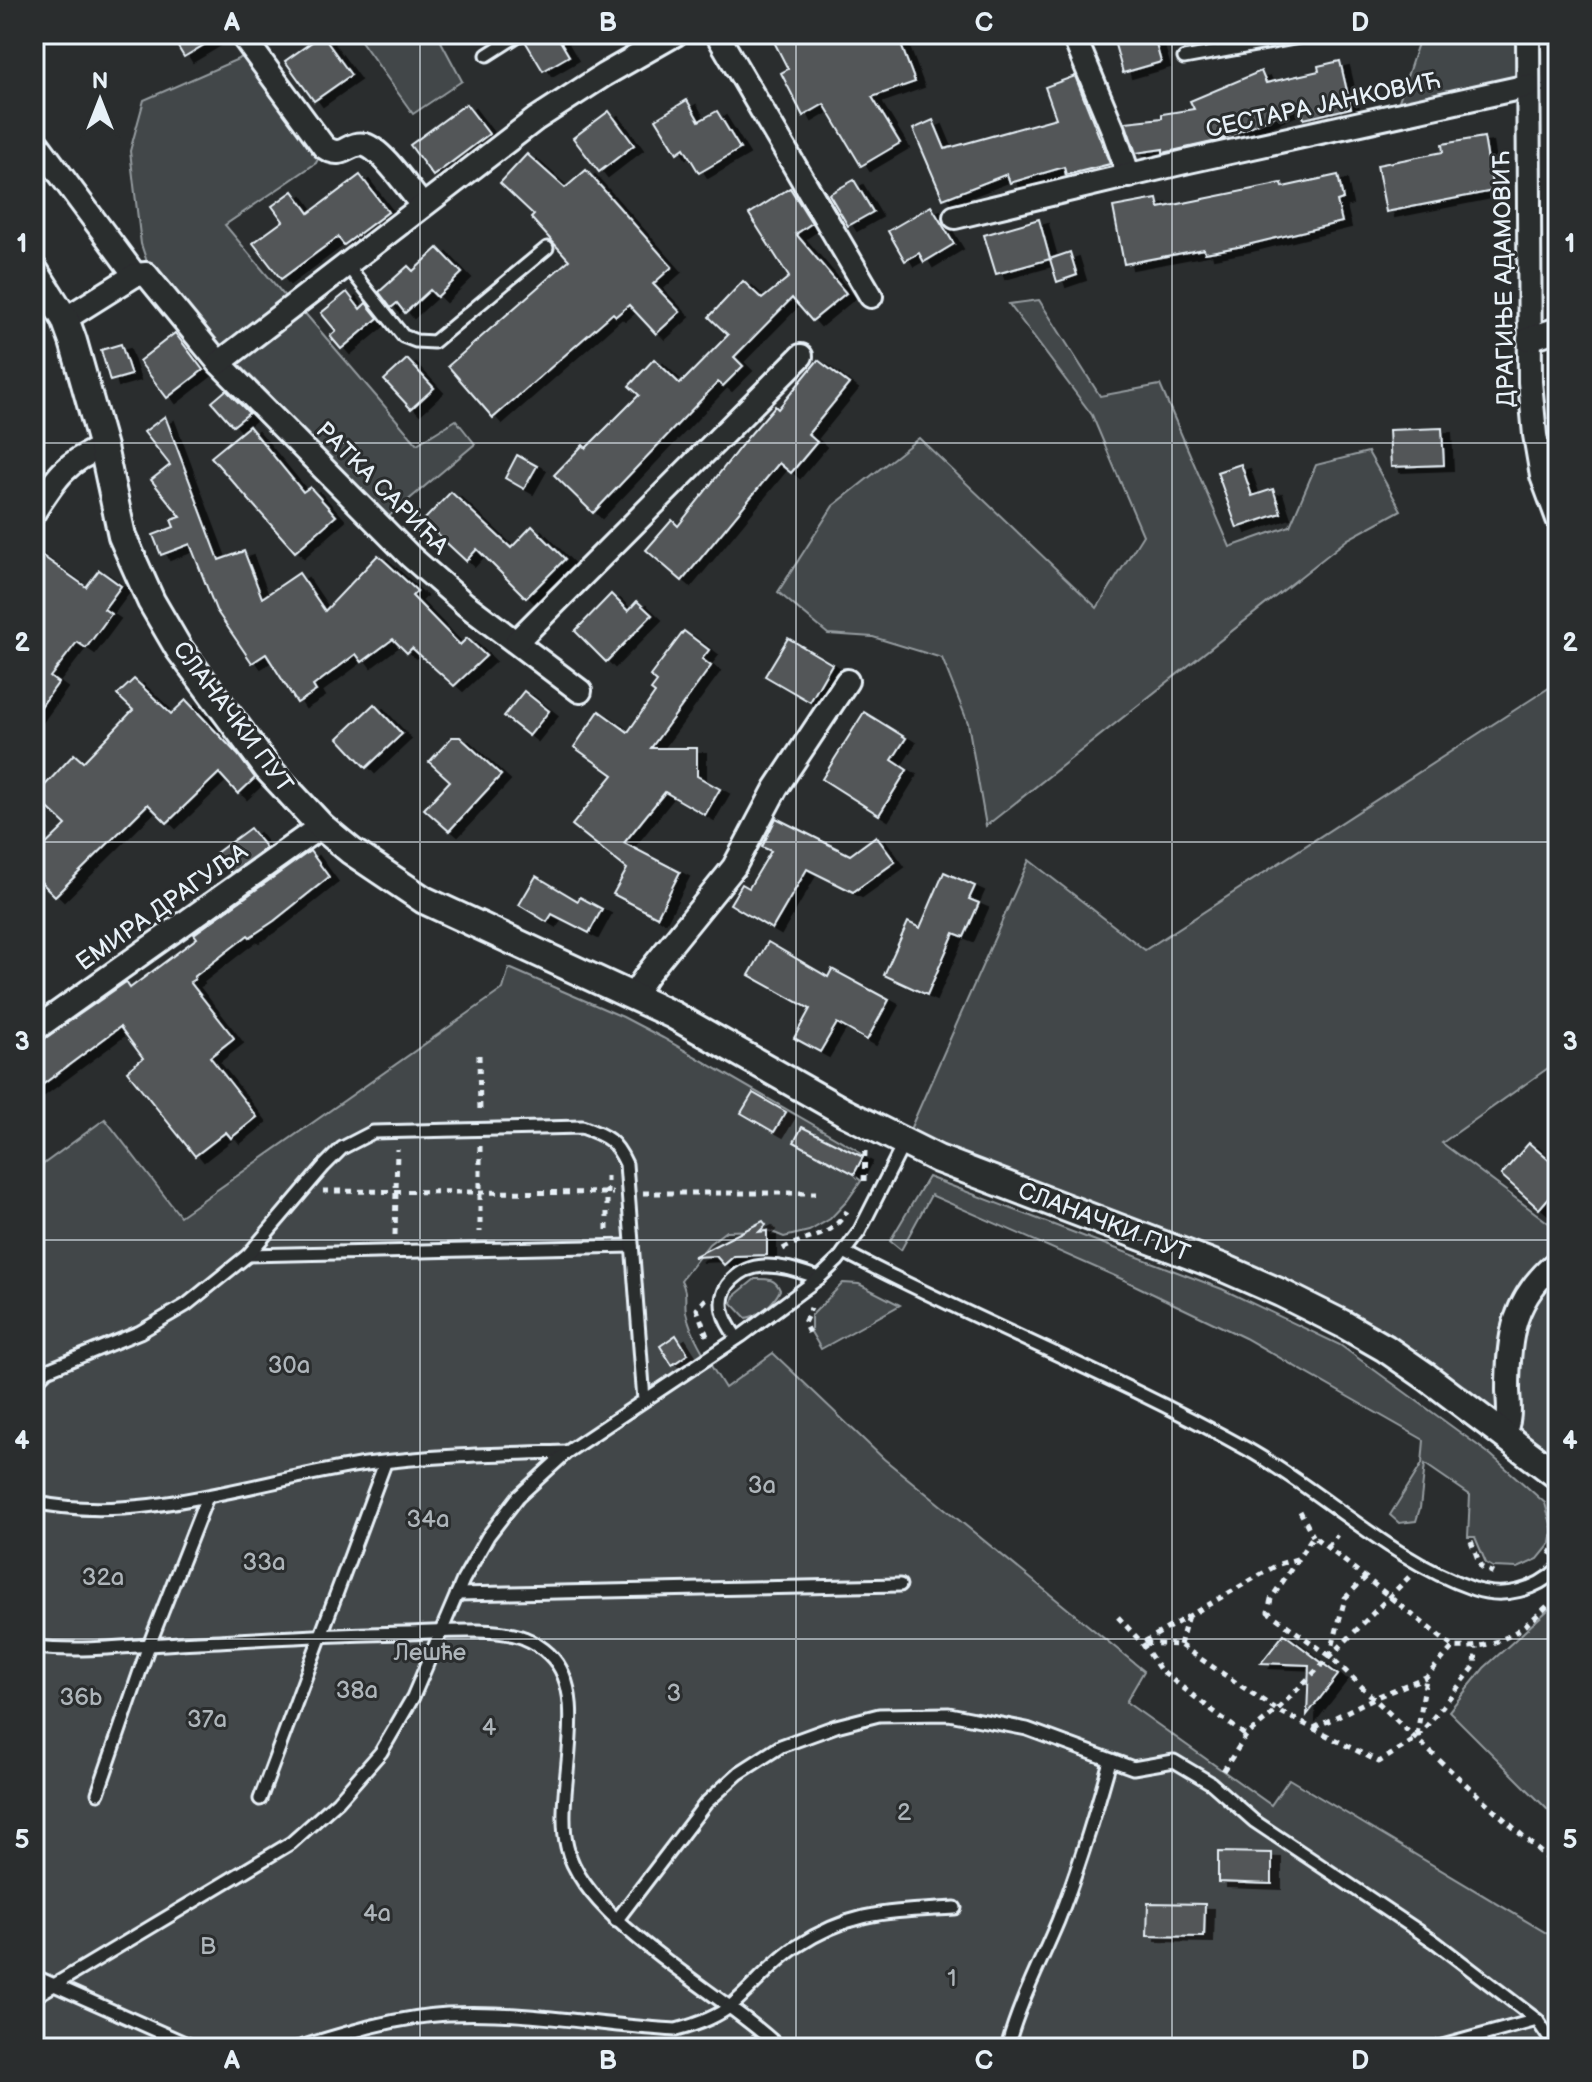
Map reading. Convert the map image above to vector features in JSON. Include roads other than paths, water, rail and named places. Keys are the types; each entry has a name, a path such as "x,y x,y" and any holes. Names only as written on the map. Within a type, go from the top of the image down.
{"street":[{"path":"241,34 324,147 332,153 354,146 367,146 380,155 422,205"},
{"path":"219,363 536,119 676,34"},
{"path":"717,34 871,296"},
{"path":"1073,34 1129,176"},
{"name":"ДРАГИЊЕ АДАМОВИЋ","path":"1528,34 1530,382 1542,476 1558,519"},
{"name":"СЕСТАРА ЈАНКОВИЋ","path":"955,217 1528,86"},
{"name":"РАТКА САРИЋА","path":"34,139 135,275 146,274 153,280 219,363 411,557 465,604 580,691"},
{"name":"СЛАНАЧКИ ПУТ","path":"34,270 65,319 103,447 122,536 151,601 179,649 221,708 268,769 321,826 376,870 424,900 633,995 904,1143 1281,1293 1385,1348 1503,1434 1554,1488"},
{"path":"65,319 135,275"},
{"path":"1529,339 1558,329"},
{"path":"517,641 801,356"},
{"path":"34,512 64,468 81,455 103,447"},
{"path":"633,995 734,867 776,788 847,681"},
{"name":"ЕМИРА ДРАГУЉА","path":"34,1030 321,826"},
{"path":"1503,1434 1509,1423 1508,1357 1515,1317 1528,1291 1558,1261"}],"lane":[{"path":"487,55 520,34"},
{"path":"1184,58 1316,34"},
{"path":"346,264 403,336 416,341 434,342 547,248"},
{"path":"34,1383 47,1370 140,1332 186,1305 248,1255 342,1148 373,1132 582,1127 600,1133 617,1144 626,1164 644,1400"},
{"path":"34,1997 291,1843 338,1801 381,1752 413,1697 457,1594 496,1527 518,1497 567,1452 737,1338 819,1278 859,1232 904,1143"},
{"path":"248,1255 632,1246"},
{"path":"844,1252 954,1307 1107,1376 1232,1441 1421,1564 1476,1590 1501,1593 1530,1588 1558,1569"},
{"path":"737,1338 721,1307 726,1286 742,1271 761,1266 788,1268 819,1278"},
{"path":"34,1502 96,1508 191,1500 301,1476 439,1456 567,1452"},
{"path":"260,1799 385,1463"},
{"path":"98,1793 149,1645 207,1497"},
{"path":"457,1594 900,1585"},
{"path":"34,1647 98,1649 322,1635 440,1632 497,1633 523,1637 549,1653 567,1681 572,1707 563,1799 567,1851 585,1884 616,1921 780,2048"},
{"path":"616,1921 697,1815 739,1773 781,1746 836,1726 879,1715 949,1714 1027,1729 1133,1768 1174,1761 1214,1785 1254,1821 1435,1942 1537,2020 1556,2048"},
{"path":"1007,2048 1022,1998 1057,1923 1088,1840 1110,1761"},
{"path":"297,2048 367,2028 444,2014 478,2013 676,2030 699,2024 730,2007 794,1948 832,1926 870,1913 955,1908"},
{"path":"34,1976 189,2046"},
{"path":"1435,2048 1537,2020"}],"park label":[{"name":"30a","path":"289,1365"},
{"name":"3a","path":"762,1485"},
{"name":"34a","path":"428,1519"},
{"name":"33a","path":"264,1562"},
{"name":"32a","path":"103,1577"},
{"name":"Лешће","path":"430,1652"},
{"name":"38a","path":"357,1690"},
{"name":"3","path":"674,1693"},
{"name":"36b","path":"81,1697"},
{"name":"37a","path":"207,1719"},
{"name":"4","path":"489,1727"},
{"name":"2","path":"904,1812"},
{"name":"4a","path":"377,1913"},
{"name":"B","path":"208,1946"},
{"name":"1","path":"952,1978"}]}
